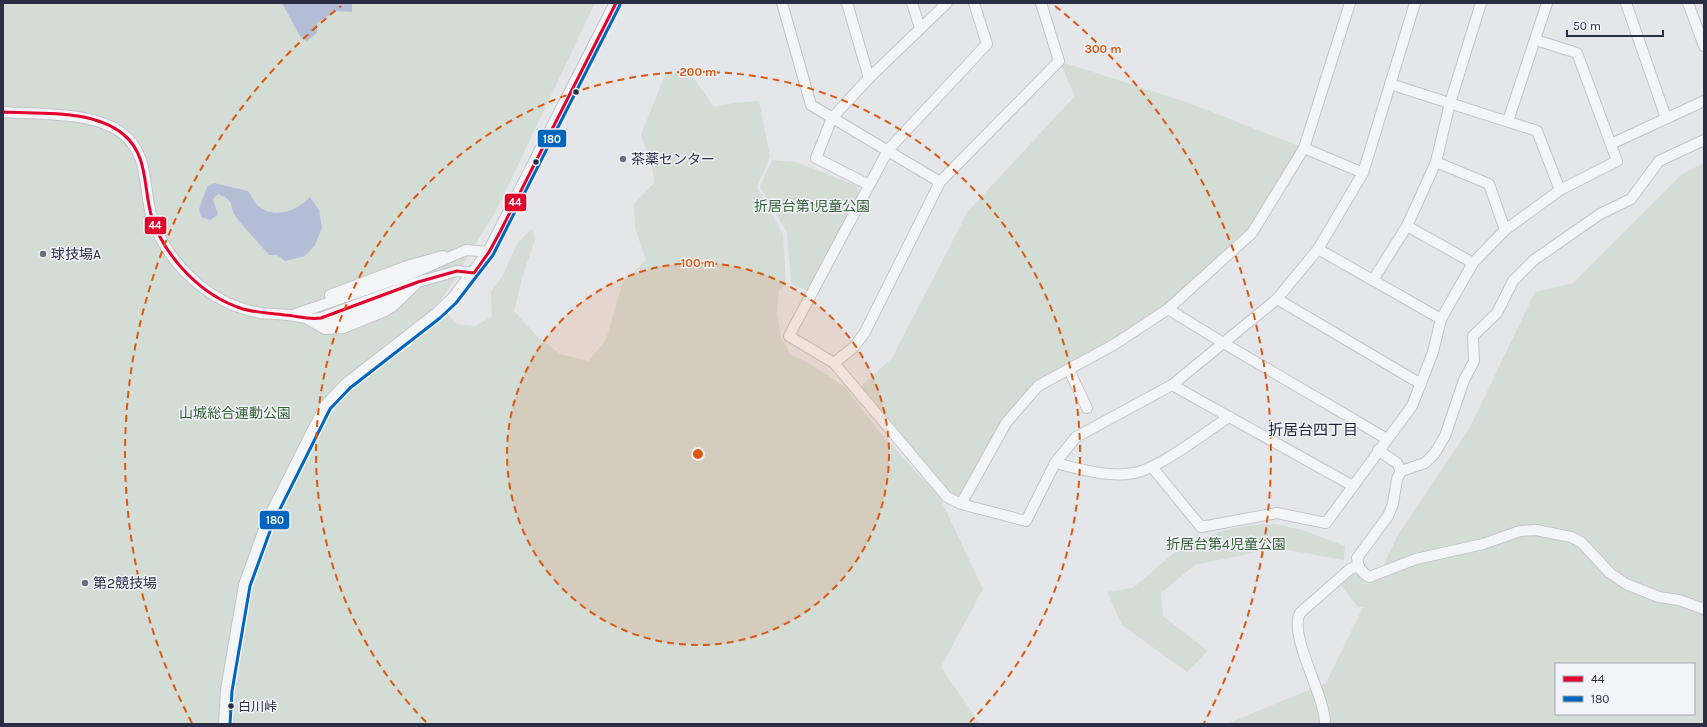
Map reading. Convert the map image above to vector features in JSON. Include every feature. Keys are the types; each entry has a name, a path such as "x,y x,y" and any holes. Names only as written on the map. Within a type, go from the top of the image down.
{"street":[{"path":"225,724 226,690 245,584 268,520 326,406 347,384 437,314 453,299 474,273 489,252 616,3"},
{"path":"782,3 811,105 940,182"},
{"path":"847,3 869,78"},
{"path":"912,3 920,28"},
{"path":"869,186 816,158 832,118 869,78 947,3"},
{"path":"974,3 987,44 888,150 789,336 834,363 948,497 961,504 1026,520 1055,463 1076,437 1095,422 1172,385 1224,344 1277,299 1318,249 1363,173 1415,3"},
{"path":"834,363 854,347 865,332 940,182 1058,61 1041,3"},
{"path":"961,504 1006,422 1038,386 1114,344 1168,309 1252,233 1304,148 1350,3"},
{"path":"1373,280 1407,226 1436,162 1450,103 1481,3"},
{"path":"1508,121 1547,3"},
{"path":"1626,3 1666,118"},
{"path":"1688,3 1704,46"},
{"path":"1152,467 1201,527 1277,513 1326,523 1378,450 1412,406 1433,352 1441,319 1473,263 1505,230 1560,190 1617,161 1577,53 1536,40"},
{"path":"1390,84 1537,130 1560,190"},
{"path":"1610,144 1704,101"},
{"path":"3,112 90,118 108,124 124,134 133,144 142,162 152,217 163,245 190,278 225,302 260,313 293,315 325,329 343,328 385,311 418,282"},
{"path":"1704,140 1660,161 1631,199 1600,214 1534,260 1513,281 1497,313 1473,336 1474,361 1464,380 1445,436 1435,453 1425,462 1401,471 1397,479 1391,510 1382,527 1357,558 1358,566 1362,572 1369,577 1416,559 1483,544 1520,531 1536,530 1571,537 1581,542 1610,573 1626,584 1659,597 1679,600 1704,609"},
{"path":"1304,148 1363,173"},
{"path":"1436,162 1489,184 1505,230"},
{"path":"1407,226 1473,263"},
{"path":"1318,249 1441,319"},
{"path":"293,315 327,297 422,261 466,250 489,252"},
{"path":"313,323 321,318 418,282 457,271 474,273"},
{"path":"1277,299 1421,384"},
{"path":"1168,309 1224,344 1387,439"},
{"path":"1069,370 1087,408"},
{"path":"1172,385 1352,486"},
{"path":"1055,463 1098,473 1134,473 1152,467 1230,417"},
{"path":"1378,450 1397,464 1401,471"},
{"path":"1325,724 1323,706 1298,633 1297,620 1300,613 1350,569 1358,566"}],"green space":[{"name":"山城総合運動公園","path":"3,3 595,3 497,209 438,303 457,324 476,326 492,316 491,292 502,277 518,242 533,228 535,240 523,275 514,311 538,337 560,354 589,361 606,339 623,282 646,260 635,228 634,204 654,183 652,166 641,135 665,75 688,70 714,107 733,103 759,101 770,157 757,187 783,234 786,284 779,290 777,312 780,334 790,354 809,363 846,388 877,429 934,491 857,390 892,358 968,211 1075,96 1059,61 1189,103 1304,148 1252,233 1168,309 1038,386 1006,423 961,504 939,496 983,589 941,667 980,724 3,724"},
{"name":"折居台第1児童公園","path":"772,160 796,162 857,186 859,195 807,291 791,284 787,232 760,187"},
{"path":"1704,163 1704,724 1226,724 1326,683 1363,607 1358,607 1340,584 1354,572 1367,584 1376,580 1399,533 1469,429 1535,292 1573,283 1682,174"},
{"name":"折居台第4児童公園","path":"1276,524 1302,530 1345,546 1344,560 1277,548 1195,565 1161,593 1163,616 1208,651 1187,672 1122,625 1107,592 1133,588 1182,546 1186,552 1195,544 1228,529 1252,525"}],"water":[{"path":"282,3 352,3 352,12 336,11 317,23 317,33 307,41 300,36"},
{"path":"214,183 248,191 257,205 264,210 271,212 278,213 292,210 310,197 319,210 322,228 315,245 305,256 285,261 277,255 269,255 236,217 228,199 218,194 213,199 218,215 210,220 201,217 199,209 207,187"}],"transit line":[{"name":"44","path":"3,112 66,114 97,120 111,126 123,134 131,142 137,152 144,173 149,207 158,233 166,248 187,274 213,295 243,309 307,318 321,318 418,282 457,271 474,273 489,252 500,232 616,3"},
{"name":"180","path":"230,724 232,691 250,586 273,523 330,409 350,388 440,318 456,303 493,255 620,5"}],"place":[{"name":"茶薬センター","path":"623,159"},
{"name":"球技場A","path":"43,254"},
{"name":"第2競技場","path":"85,583"},
{"name":"白川峠","path":"231,706"}],"district":[{"name":"折居台四丁目","path":"1313,430"}]}
